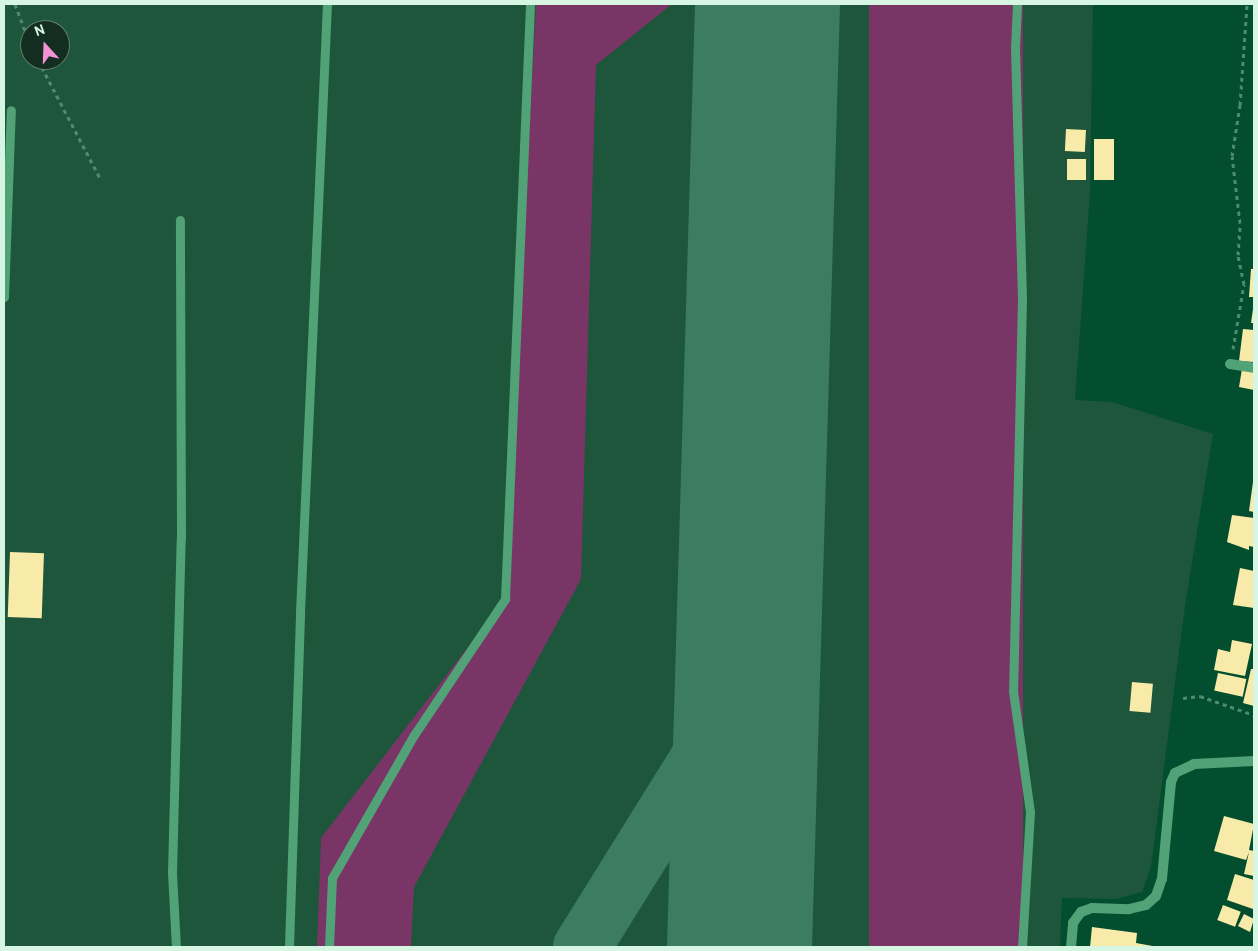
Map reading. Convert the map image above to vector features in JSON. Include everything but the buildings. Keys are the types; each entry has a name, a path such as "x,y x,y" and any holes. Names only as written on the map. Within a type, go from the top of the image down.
{"street":[{"path":"1230,364 1254,368"},
{"path":"1071,947 1073,923 1081,912 1092,908 1129,909 1146,905 1156,896 1162,878 1171,782 1175,773 1194,764 1254,761"}],"lane":[{"path":"289,947 302,543 327,4"},
{"path":"329,947 332,878 414,735 505,599 530,4"},
{"path":"1017,4 1015,48 1022,298 1012,691 1030,812 1022,947"},
{"path":"4,297 10,110"},
{"path":"176,947 172,872 181,538 180,220"}],"path":[{"path":"15,4 20,24"},
{"path":"1230,364 1244,284 1238,255 1240,223 1232,156 1240,105 1247,4"},
{"path":"43,70 100,178"},
{"path":"1183,698 1200,696 1254,715"}],"shaded area":[{"path":"4,4 1093,4 1090,193 1075,400 1112,402 1213,434 1185,606 1151,867 1142,892 1116,899 1062,898 1060,947 4,947"},
{"path":"536,4 672,4 596,65 581,579 414,887 411,947 317,947 321,838 505,599"},
{"path":"869,4 1023,4 1023,947 869,947"}],"taxiway":[{"path":"582,947 728,712 740,680 747,646"}],"runway":[{"path":"739,947 767,4"}]}
